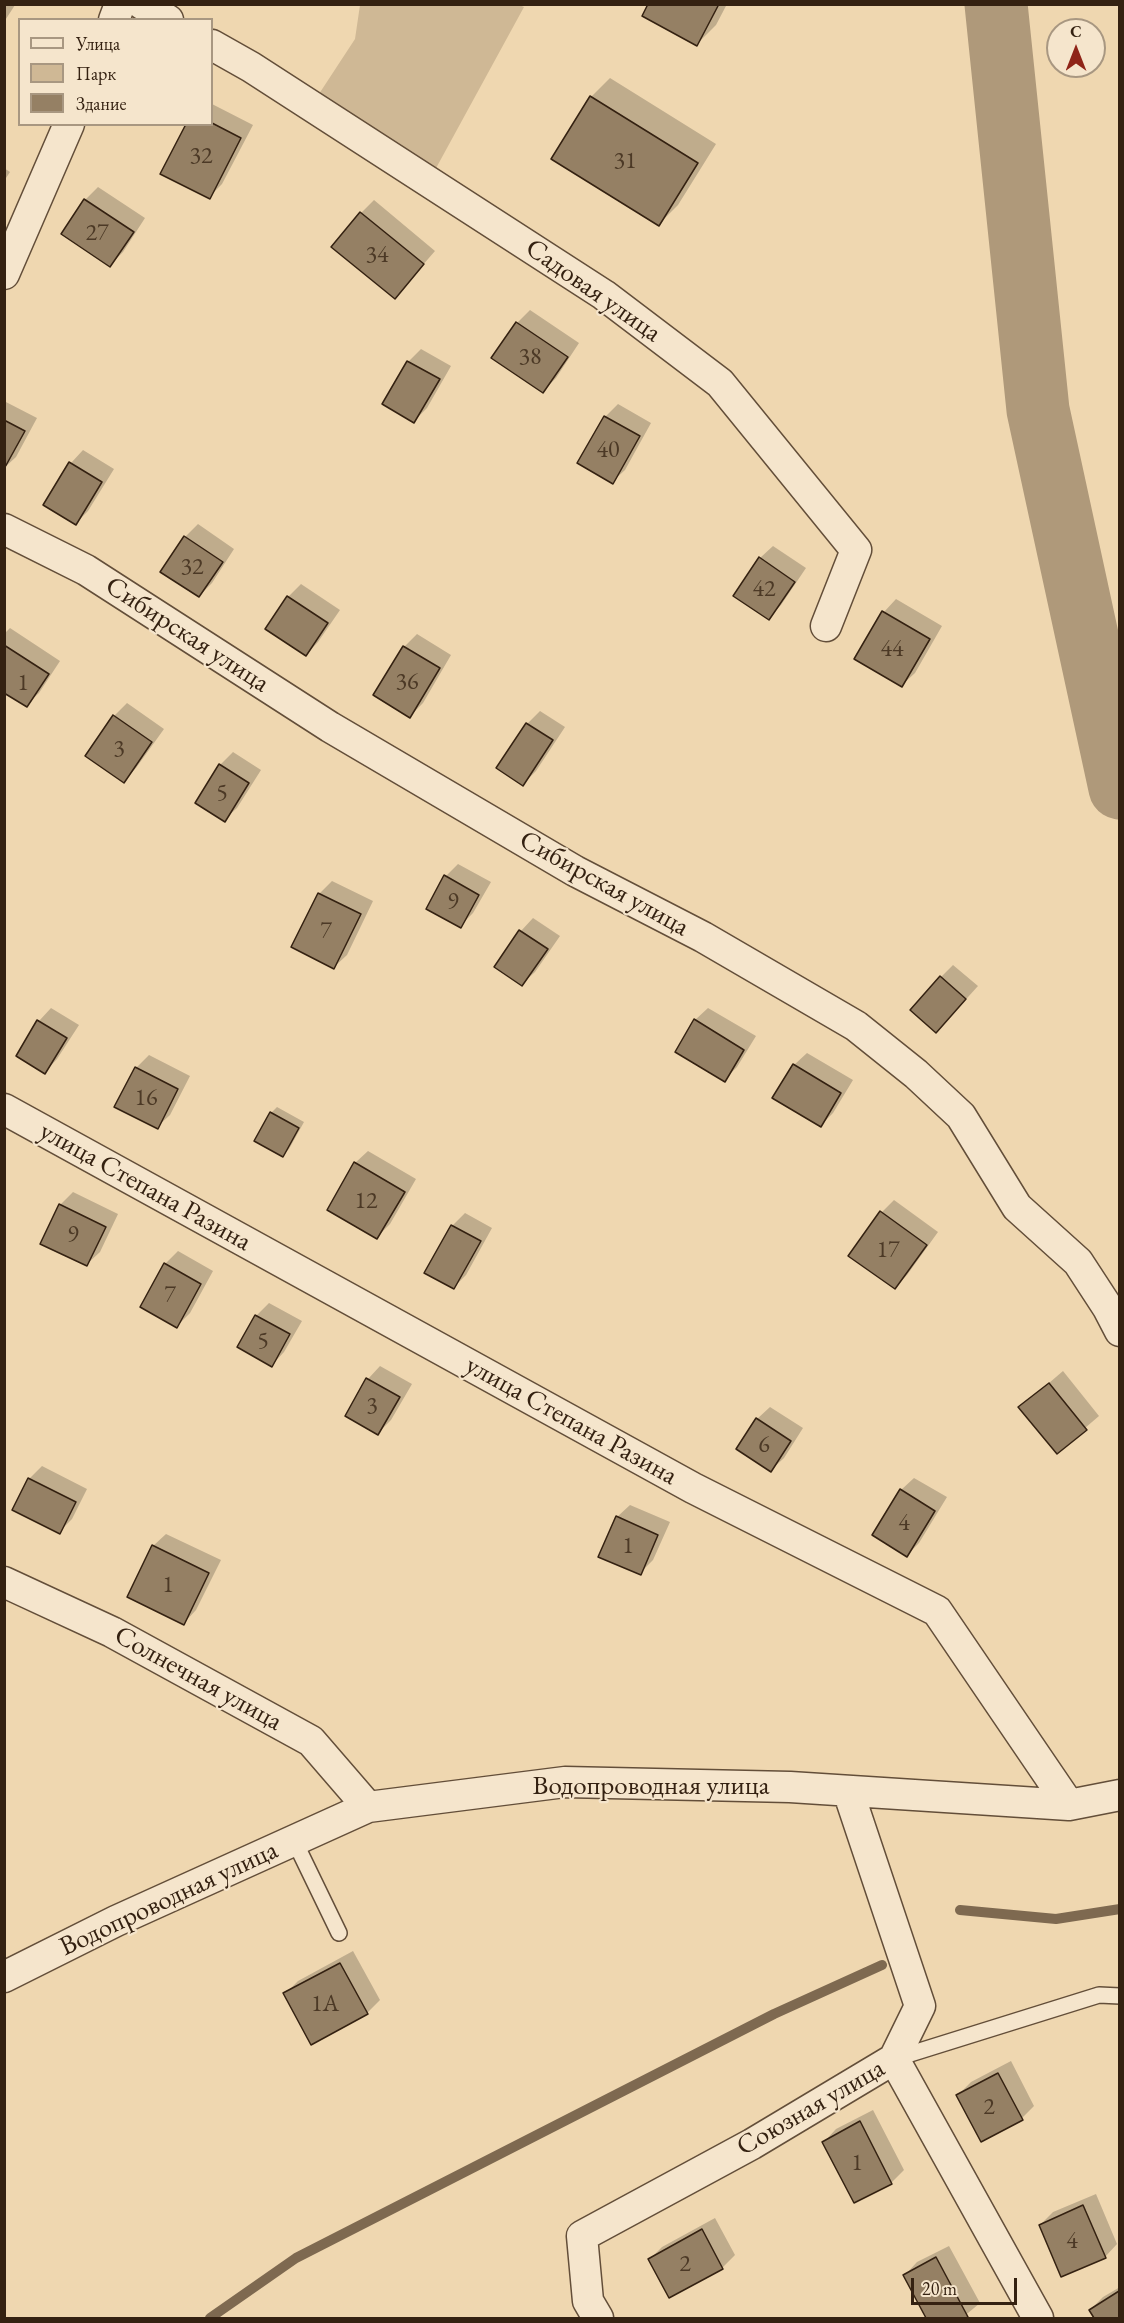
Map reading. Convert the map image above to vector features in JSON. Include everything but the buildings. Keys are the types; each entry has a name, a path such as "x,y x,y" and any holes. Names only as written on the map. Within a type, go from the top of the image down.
{"street":[{"path":"142,4 165,18"},
{"name":"Садовая улица","path":"213,46 251,67 604,295 720,383 856,550 826,626"},
{"path":"4,274 68,126"},
{"name":"Сибирская улица","path":"4,529 86,570 330,727 575,871 703,938 856,1026 916,1074 961,1116 1017,1207 1078,1262 1108,1308 1119,1331"},
{"name":"улица Степана Разина","path":"4,1109 693,1488 937,1611 1069,1805"},
{"name":"Солнечная улица","path":"4,1582 112,1632 311,1741 368,1807"},
{"name":"Водопроводная улица","path":"4,1977 116,1921 368,1807 565,1782 848,1791 1069,1805 1119,1795"},
{"name":"Союзная улица","path":"598,2319 588,2301 582,2236 752,2144 894,2060 920,2006 848,1791"},
{"path":"894,2060 1038,2319"}],"lane":[{"path":"294,1840 339,1933"},
{"path":"894,2060 1100,1995 1119,1996"}],"green space":[{"path":"517,4 524,7 435,170 317,97 355,39 360,5"}],"waterway":[{"path":"996,4 1038,410 1120,788"},
{"path":"960,1910 1056,1919 1120,1909"},
{"path":"210,2318 296,2258 774,2014 882,1965"}]}
